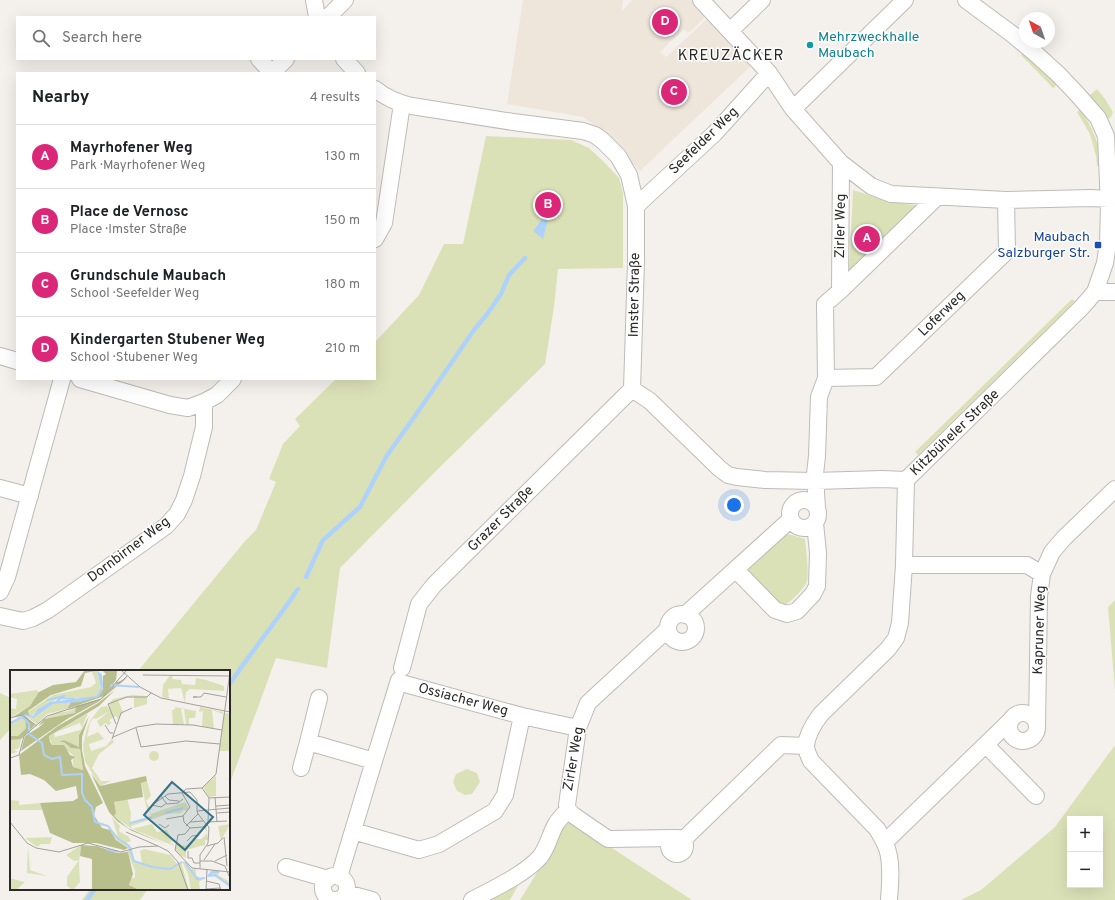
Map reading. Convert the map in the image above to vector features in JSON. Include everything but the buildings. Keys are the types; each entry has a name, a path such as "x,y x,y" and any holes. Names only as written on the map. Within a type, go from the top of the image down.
{"street":[{"path":"314,0 317,16"},
{"path":"329,16 345,0"},
{"path":"701,0 770,73 793,109 841,163 871,186 891,194 1006,200 1091,198 1111,204"},
{"path":"730,31 762,0"},
{"path":"793,109 904,0"},
{"name":"Kitzbüheler Straße","path":"806,746 810,732 820,714 888,649 896,638 900,623 904,564 906,480 1082,307 1095,292 1105,263 1111,204 1111,135 1098,118 1059,75 1012,34 966,0"},
{"path":"260,60 271,72"},
{"path":"273,72 285,60"},
{"path":"345,60 356,72"},
{"name":"Seefelder Weg","path":"636,206 715,133 770,73"},
{"name":"Imster Straße","path":"376,90 402,104 513,122 583,131 595,135 618,156 629,175 636,206 636,262 632,389"},
{"path":"376,237 384,223 381,206 402,104"},
{"name":"Zirler Weg","path":"840,291 841,163"},
{"path":"736,570 775,610 787,614 797,611 813,594 818,586 815,481 819,397 826,378 825,304 937,197"},
{"name":"Loferweg","path":"826,378 876,377 1007,251 1006,200"},
{"path":"1095,292 1115,292"},
{"path":"0,356 16,361"},
{"path":"0,592 7,577 62,380"},
{"path":"83,380 170,405 188,408 217,395 232,380"},
{"path":"632,389 650,401 714,463 728,474 737,477 765,480 815,481 882,479 906,480"},
{"name":"Grazer Straße","path":"346,893 340,899 332,900 324,892 324,885 334,878 353,830 402,678 419,604 434,585 632,389"},
{"name":"Dornbirner Weg","path":"0,616 23,621 33,618 48,610 166,526 177,514 184,500 198,454 204,427 204,402"},
{"path":"0,488 30,496"},
{"name":"Kapruner Weg","path":"1037,727 1039,596 1042,574 1052,552 1064,538 1115,489"},
{"path":"803,500 812,503 816,516 811,526 802,528 793,523 791,519 790,510 795,503 803,500"},
{"path":"685,615 791,519"},
{"path":"904,564 1027,566 1042,574"},
{"path":"682,614 690,617 695,624 695,633 693,637 685,642 675,641 669,634 668,629 668,624 673,617 682,614"},
{"name":"Zirler Weg","path":"668,629 588,703 578,728 567,800 568,810 573,815 608,839 678,839 781,745 806,746"},
{"name":"Ossiacher Weg","path":"402,678 522,716 578,728"},
{"path":"301,768 319,698"},
{"path":"885,842 1012,719 1019,714 1027,714 1034,718 1037,732 1026,741 1017,739 1010,732 1009,727 1012,719"},
{"name":"Ossiacher Weg","path":"353,830 419,850 439,844 495,811 505,795 522,716"},
{"path":"308,742 374,761"},
{"path":"986,745 1036,796"},
{"path":"806,746 807,753 811,761 877,829 885,842 889,853 890,867 889,900"},
{"path":"472,900 514,877 540,857 556,823 568,810"},
{"path":"286,867 345,882 347,889 346,893 372,900"}],"shaded area":[{"path":"523,0 623,0 622,11 632,0 691,0 706,16 690,32 687,32 684,29 660,52 666,57 708,18 753,64 640,171 600,129 583,117 507,104"}],"green space":[{"path":"1024,52 1057,85 1053,88 1021,55"},
{"path":"1097,89 1113,112 1111,117 1108,119 1104,117 1089,96"},
{"path":"1080,109 1095,136 1102,166 1097,166 1090,134 1077,112"},
{"path":"486,136 571,140 589,148 619,178 623,193 623,268 558,269 545,364 340,568 327,668 276,658 230,783 230,670 139,670 245,541 256,530 276,482 269,479 283,444 300,426 295,419 335,380 376,380 376,341 419,295 444,244 463,244"},
{"path":"853,190 888,201 919,206 849,272"},
{"path":"1072,299 1075,301 918,455 915,452"},
{"path":"788,534 805,539 808,578 800,592 783,607 747,572 749,568 779,538"},
{"path":"1115,600 1115,690 1108,607"},
{"path":"0,693 10,698 10,729 0,740"},
{"path":"1115,745 1115,900 961,900 981,890 1055,827"},
{"path":"467,769 477,773 480,782 472,794 465,795 457,791 453,782 456,774"},
{"path":"568,823 578,826 692,900 520,900 546,858 560,828"},
{"path":"516,881 519,884 510,900 481,900"},
{"path":"89,890 147,890 140,900 82,900"}],"water":[{"path":"551,208 543,239 533,231"}],"waterway":[{"path":"306,577 323,540 360,507 386,457 474,330 501,294 509,275 525,258"},
{"path":"230,684 298,589"},
{"path":"87,900 94,890"}],"place":[{"name":"Kindergarten Stubener Weg","path":"665,22"},
{"name":"Mehrzweckhalle Maubach","path":"810,45"},
{"name":"Grundschule Maubach","path":"674,92"},
{"name":"Place de Vernosc","path":"548,205"},
{"name":"Mayrhofener Weg","path":"867,239"},
{"name":"Maubach Salzburger Str.","path":"1098,245"}],"district":[{"name":"KREUZÄCKER","path":"731,56"}]}
